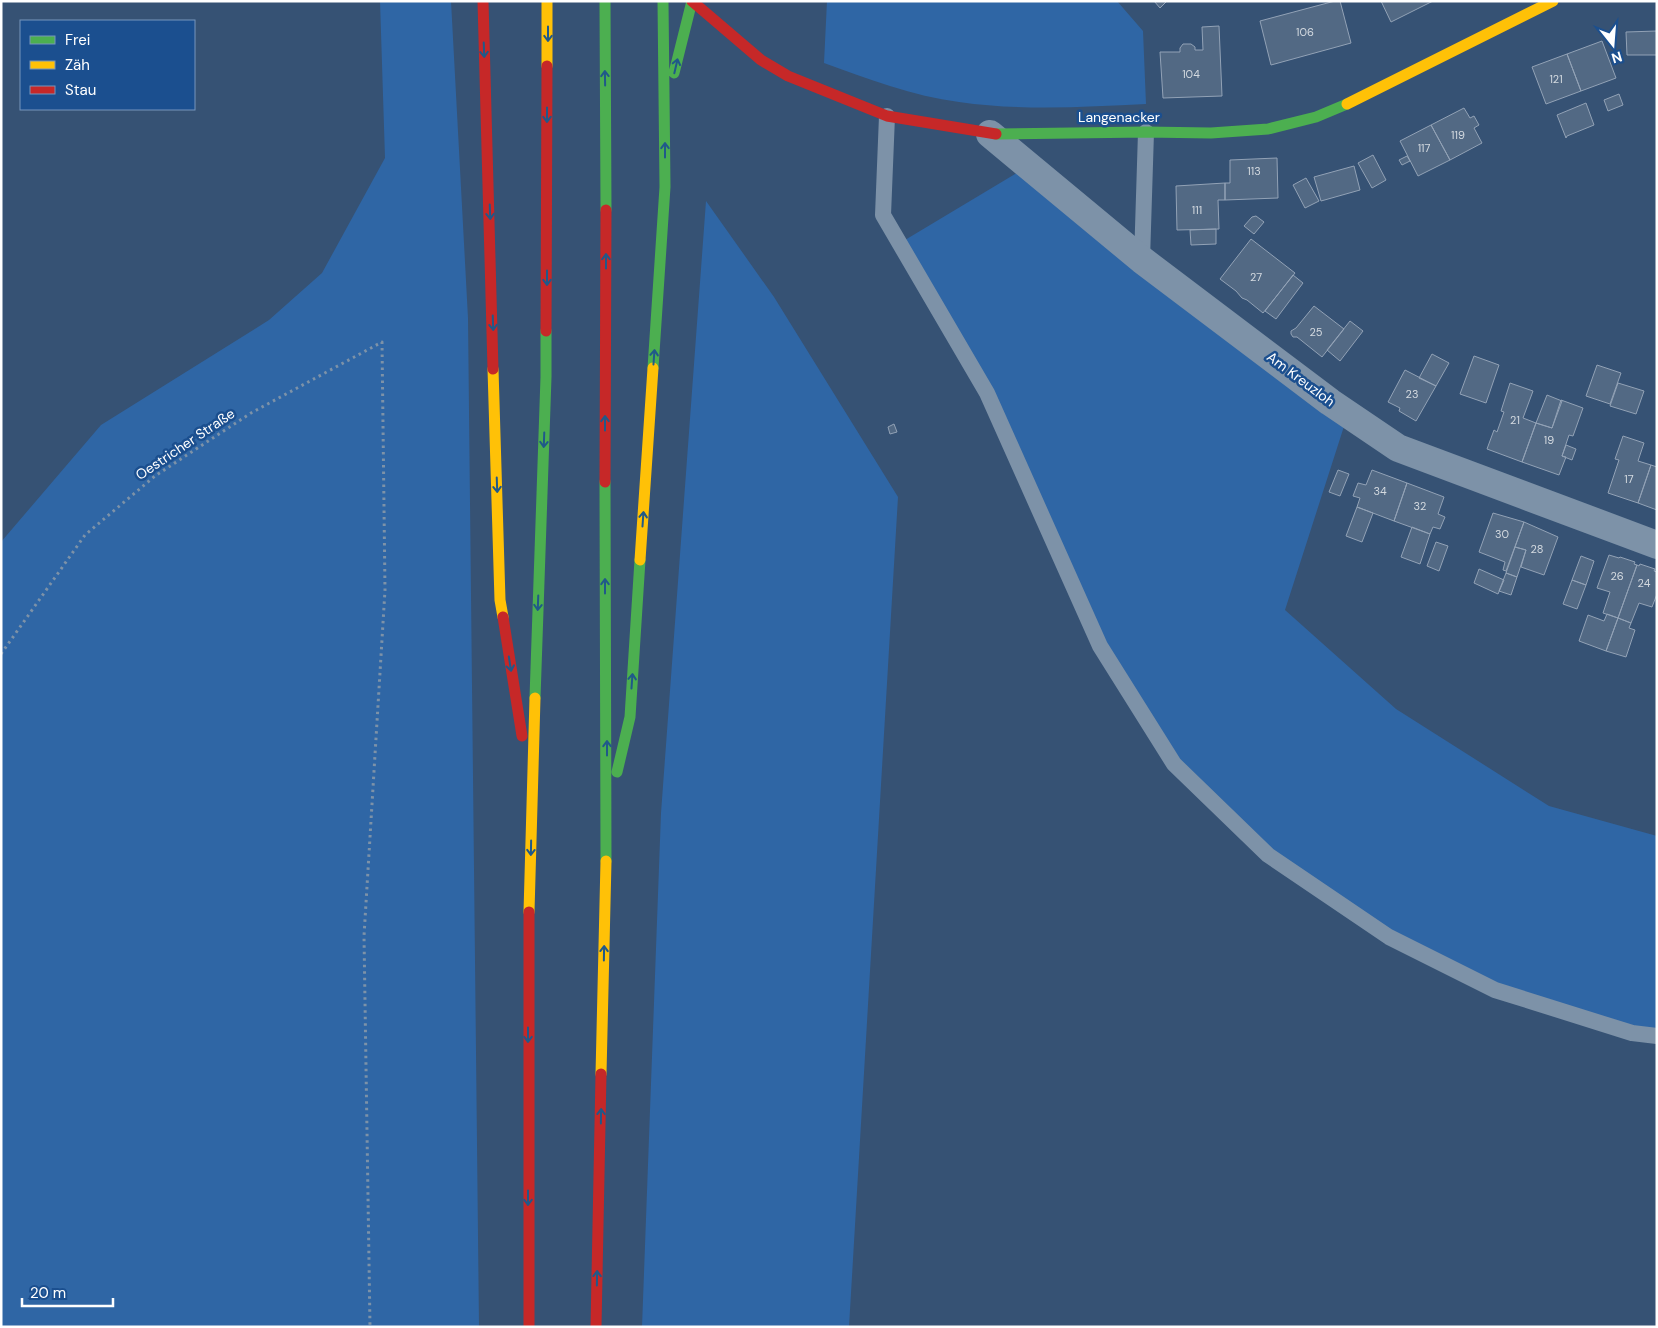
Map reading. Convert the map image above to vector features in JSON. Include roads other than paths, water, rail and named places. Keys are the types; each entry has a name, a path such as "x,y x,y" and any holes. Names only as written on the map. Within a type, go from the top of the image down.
{"main road":[{"path":"483,1 500,600 531,800"},
{"path":"528,1327 528,986 531,800 546,377 548,1"},
{"path":"596,1327 607,814 604,485 605,1"},
{"path":"607,814 630,717 665,187 663,1"},
{"path":"665,114 692,1"},
{"name":"Langenacker","path":"692,1 761,60 788,76 887,116 990,134 1211,133 1268,129 1316,118 1360,99 1553,1"}],"street":[{"name":"Am Kreuzloh","path":"990,134 1142,260 1330,402 1398,448 1657,545"}],"lane":[{"path":"887,116 882,215 987,393 1100,646 1174,764 1268,855 1389,937 1495,990 1632,1032 1657,1036"},
{"path":"1142,260 1146,132"}]}
